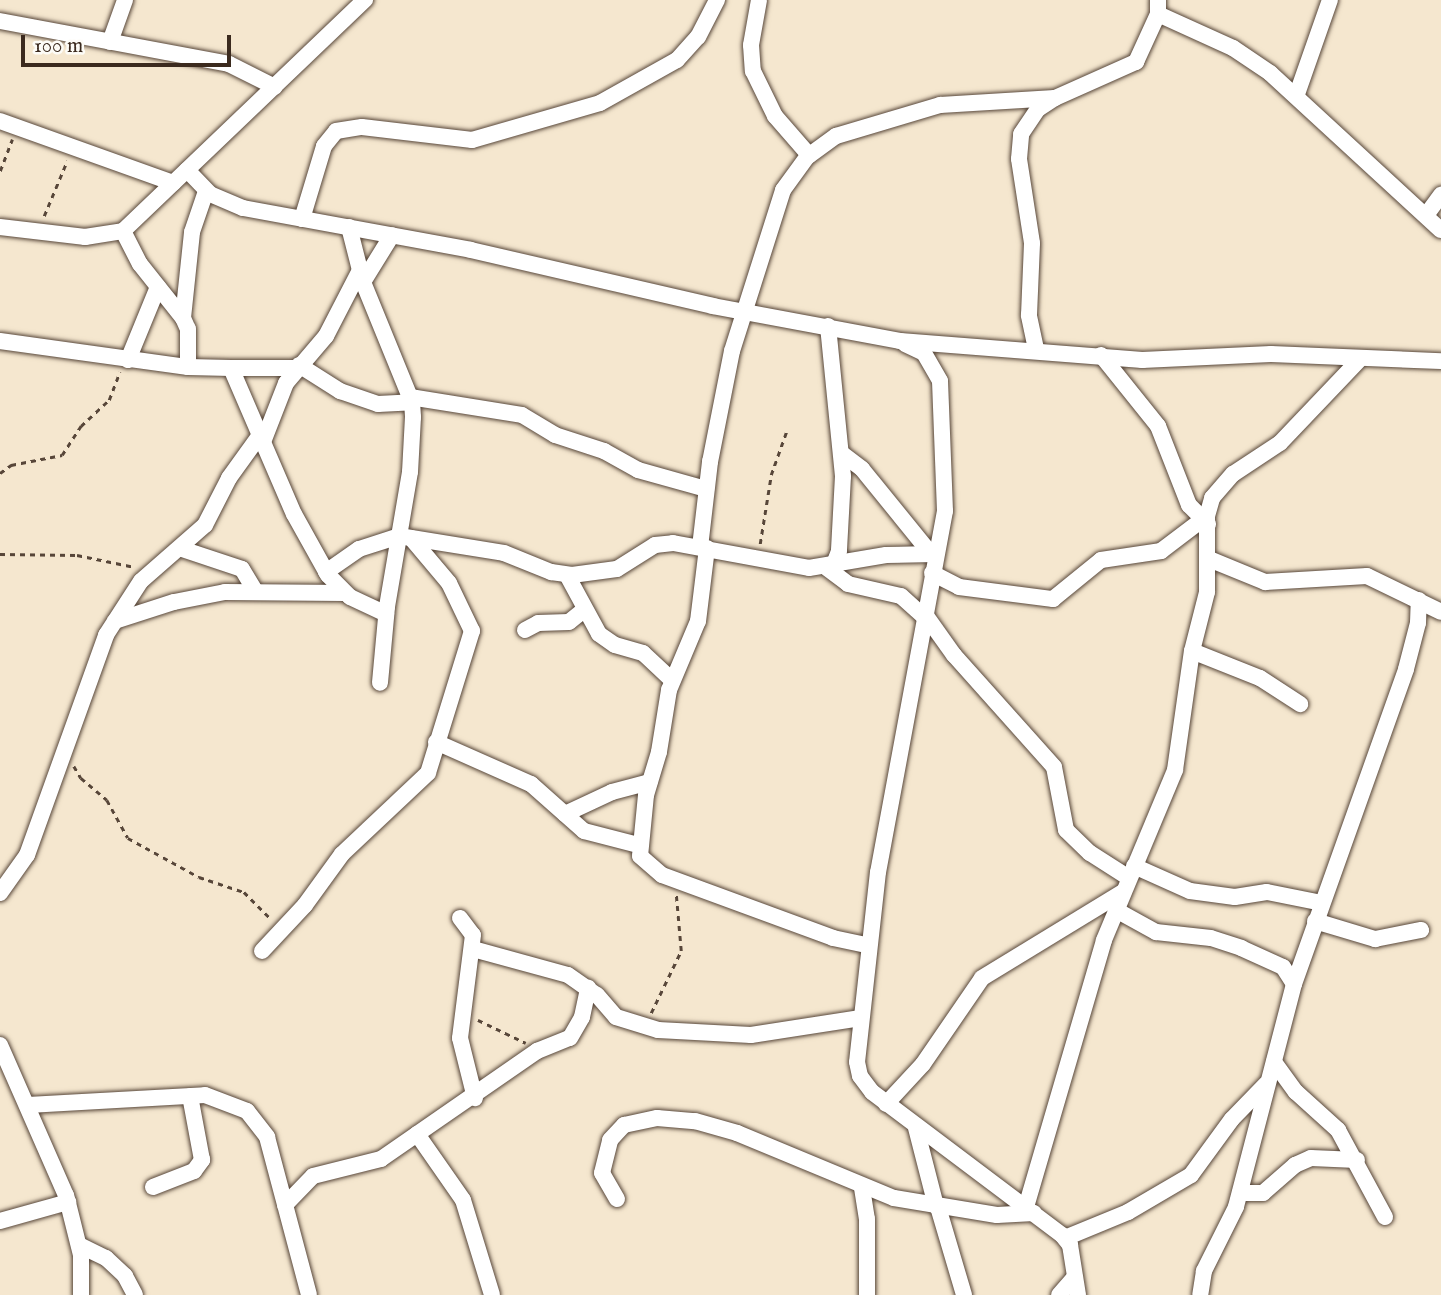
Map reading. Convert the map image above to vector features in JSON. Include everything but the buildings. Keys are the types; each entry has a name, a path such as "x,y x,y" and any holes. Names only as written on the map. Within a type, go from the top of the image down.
{"street":[{"path":"110,42 125,0"},
{"path":"0,227 85,237 123,231 365,0"},
{"path":"302,219 324,146 336,131 362,127 471,140 600,103 677,60 698,37 717,0"},
{"path":"759,0 751,45 754,71 775,117 809,155"},
{"path":"1297,94 1330,0"},
{"path":"1036,349 1030,315 1031,243 1018,144 1038,109 1055,98 1136,62 1158,7 1233,48 1297,94 1441,230"},
{"path":"0,21 229,64 275,87"},
{"path":"867,945 823,935 678,880 648,866 638,845 672,680 698,621 706,489 732,351 783,190 809,155 836,136 940,105 1055,98"},
{"path":"0,121 173,183"},
{"path":"187,170 206,191 243,208 392,235 744,311 900,341 1036,349 1142,360 1271,354 1359,360 1441,361"},
{"path":"183,318 192,232 206,191"},
{"path":"1427,214 1441,195"},
{"path":"349,228 362,276 411,399 414,433 405,537 386,614 380,683"},
{"path":"123,231 158,287 183,318 188,329 188,367"},
{"path":"0,893 27,855 95,658 115,621 149,573 182,548 205,525 229,478 262,438 277,398 297,367 326,335 362,276 392,235"},
{"path":"127,360 158,287"},
{"path":"828,326 841,453 842,522 830,568"},
{"path":"0,341 188,367 297,367 340,391 378,404 411,399 522,415 555,435 604,451 638,470 706,489"},
{"path":"900,341 924,353 940,381 945,486 867,945 860,1076 886,1104 916,1128 1065,1238 1070,1245 1078,1295"},
{"path":"1101,355 1158,426 1189,505 1205,522"},
{"path":"1030,1210 1075,1029 1116,910 1175,769 1209,559 1205,522 1212,498 1233,474 1280,443 1359,360"},
{"path":"231,368 294,513 326,572 345,593 386,614"},
{"path":"841,453 862,469 933,554"},
{"path":"932,573 959,587 1054,599 1101,560 1161,551 1178,543 1205,522"},
{"path":"262,951 365,830 418,786 428,773 472,631 449,583 405,537"},
{"path":"326,572 359,549 405,537 503,553 567,575 617,569 655,545 704,548 830,568 886,555 933,554"},
{"path":"182,548 242,569 255,592"},
{"path":"1209,559 1265,582 1367,576 1441,612"},
{"path":"830,568 848,584 901,596 924,615 954,655 1054,767 1066,830 1090,853 1128,879 1235,897 1267,892 1322,903"},
{"path":"567,575 584,610 607,640 643,653 672,680"},
{"path":"115,621 185,600 255,592 345,593"},
{"path":"1200,1295 1204,1271 1240,1193 1294,984 1406,669 1418,623 1419,600"},
{"path":"525,630 538,623 569,622 584,610"},
{"path":"1192,651 1260,678 1300,704"},
{"path":"436,742 531,784 584,831 638,845"},
{"path":"565,814 612,792 650,782"},
{"path":"0,865 14,875"},
{"path":"886,1104 923,1064 982,978 1128,879"},
{"path":"1116,910 1156,932 1211,938 1241,948 1283,967 1294,984"},
{"path":"460,918 473,935 462,1015 462,1056 475,1098"},
{"path":"1315,921 1375,939 1421,930"},
{"path":"473,949 568,975 588,988 615,1017 643,1027 751,1035 861,1018"},
{"path":"285,1205 313,1176 373,1162 475,1098 537,1051 575,1032 588,988"},
{"path":"0,1045 68,1202 79,1245 81,1295"},
{"path":"1274,1062 1296,1092 1338,1130 1357,1160 1385,1217"},
{"path":"1065,1238 1128,1212 1191,1175 1232,1119 1268,1083"},
{"path":"28,1105 190,1096 226,1100 259,1121 309,1295"},
{"path":"153,1187 194,1171 202,1160 190,1096"},
{"path":"617,1199 602,1173 604,1156 624,1125 637,1119 716,1126 862,1188 937,1206 997,1215 1030,1210"},
{"path":"916,1128 964,1295"},
{"path":"417,1134 463,1200 492,1295"},
{"path":"1240,1193 1263,1193 1295,1165 1311,1158 1357,1160"},
{"path":"862,1188 867,1219 867,1295"},
{"path":"0,1222 68,1202"},
{"path":"79,1245 116,1267 135,1295"},
{"path":"1059,1295 1074,1278"}],"path":[{"path":"0,171 16,126"},
{"path":"38,231 73,145"},
{"path":"0,473 11,465 62,455 81,426 109,400 127,360"},
{"path":"758,558 771,475 787,430"},
{"path":"0,554 102,557 149,573"},
{"path":"64,744 81,778 107,800 128,838 199,877 244,892 279,932"},
{"path":"643,1027 681,951 675,914 678,880"},
{"path":"462,1015 503,1030 537,1051"}]}
